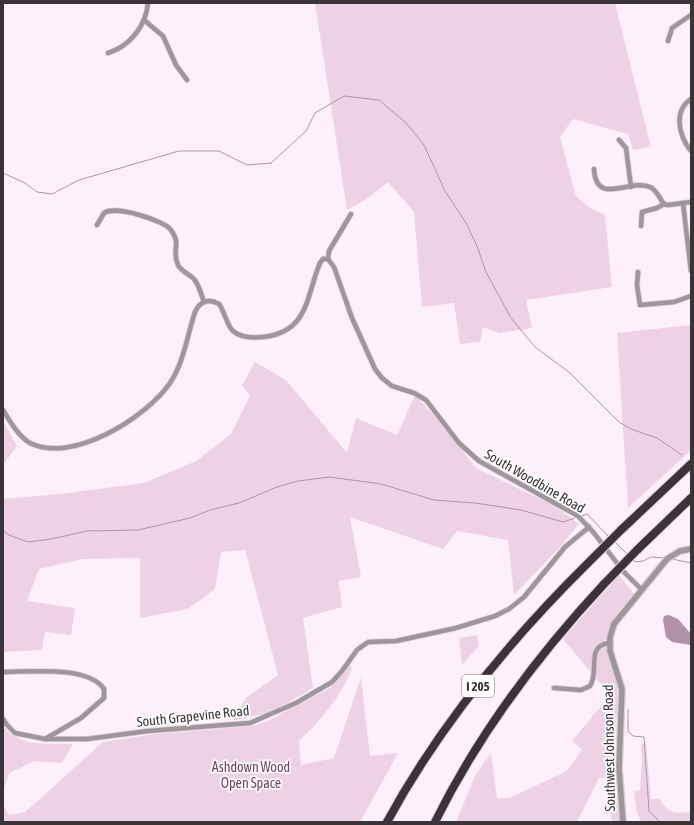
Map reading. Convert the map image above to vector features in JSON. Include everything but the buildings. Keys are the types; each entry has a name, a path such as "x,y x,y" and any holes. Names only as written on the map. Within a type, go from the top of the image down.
{"highway":[{"name":"I 205","path":"387,822 419,768 462,706 522,634 588,563 691,464"},
{"name":"I 205","path":"436,822 473,756 511,697 554,640 604,584 691,498"}],"street":[{"path":"108,53 123,47 129,42 144,20 148,3"},
{"path":"668,41 672,28 691,16"},
{"path":"144,20 163,36 176,65 187,80"},
{"path":"690,150 682,135 679,118 682,108 691,99"},
{"path":"619,140 626,148 632,187"},
{"path":"594,169 596,181 603,187 612,189 642,186 651,187 664,204"},
{"path":"641,226 640,216 642,212 657,208 664,204 668,205 691,202"},
{"path":"683,203 691,270"},
{"path":"97,225 104,213 113,209 126,211 169,228 177,239 176,257 178,266 195,280 204,302"},
{"path":"3,410 21,436 29,442 40,446 56,448 71,447 102,436 147,408 166,388 180,364 195,312 198,306 204,302 210,300 219,304 232,329 240,335 258,337 279,334 288,330 298,320 313,287 320,263 323,259 328,259 329,252 351,214"},
{"name":"South Woodbine Road","path":"328,259 334,267 352,318 376,369 382,378 392,386 417,395 428,403 461,444 479,462 567,508 589,527 623,571 642,590"},
{"path":"638,272 637,285 640,305 674,302 691,296"},
{"name":"South Grapevine Road","path":"3,719 7,726 16,733 45,739 87,739 200,726 239,725 267,717 296,703 332,682 363,644 368,642 396,641 456,628 496,616 509,609 524,597 565,547 589,527"},
{"name":"Southwest Johnson Road","path":"623,822 619,773 622,689 620,679 611,658 609,643 616,622 670,557 680,551 691,549"},
{"path":"554,688 581,690 590,686 594,676 597,650 602,644 609,643"},
{"path":"3,672 66,672 100,684 104,690 104,698 95,707 45,739"}],"green space":[{"path":"315,3 615,3 651,147 633,150 628,134 573,119 560,137 576,196 590,208 605,215 612,287 526,300 532,328 499,333 483,327 480,342 460,344 454,303 422,307 414,212 388,182 368,198 347,210"},
{"path":"691,325 691,450 628,508 617,333"},
{"path":"255,362 286,380 347,453 356,418 397,435 415,395 440,422 476,468 555,506 579,524 560,547 514,595 508,540 457,531 443,549 350,517 361,577 339,581 342,607 303,618 313,688 270,713 234,720 246,698 278,675 245,550 221,552 215,589 188,609 140,618 140,558 83,559 39,569 27,601 75,608 71,635 45,632 42,650 3,652 3,499 60,494 144,483 196,461 231,434 250,396 242,385"},
{"path":"3,421 17,446 3,465"},
{"path":"619,575 634,594 618,612 611,623 606,642 608,655 616,678 618,693 614,774 620,822 612,822 605,778 599,778 577,822 456,822 476,774 491,753 497,798 509,798 567,771 582,750 572,741 610,695 563,639"},
{"path":"477,635 479,646 462,665 459,638"},
{"name":"Ashdown Wood Open Space","path":"350,665 352,669 336,699 315,725 299,741 301,765 334,758 361,677 370,756 398,753 360,822 3,822 3,804 9,815 25,812 103,742 155,734 253,726 268,721 330,688"},
{"path":"3,725 17,738 25,741 44,744 73,744 62,763 35,761 9,773 3,791"},
{"path":"646,743 651,799 659,799 666,808 672,812 691,812 691,822 641,822 636,809 634,791 640,790 642,760 641,745"}],"shaded area":[{"path":"669,615 678,619 691,634 691,645 672,642 666,637 663,620 664,616"}],"waterway":[{"path":"3,173 25,183 37,192 52,194 79,180 179,151 219,151 247,165 271,163 306,131 315,113 344,96 379,100 407,124 424,145 445,191 466,223 477,246 486,272 511,318 535,347 570,373 619,422 631,429 657,438 682,455"},
{"path":"3,530 9,535 28,542 51,539 87,531 138,530 190,518 210,510 239,503 277,487 298,481 330,477 381,484 434,500 475,503 521,510 563,522 575,518"},
{"path":"582,516 587,514 609,537"},
{"path":"615,542 628,555"},
{"path":"634,560 635,562 643,561 651,557 665,558"},
{"path":"672,559 691,563"},
{"path":"628,709 628,731 633,736 644,737 649,811 660,822"}]}
